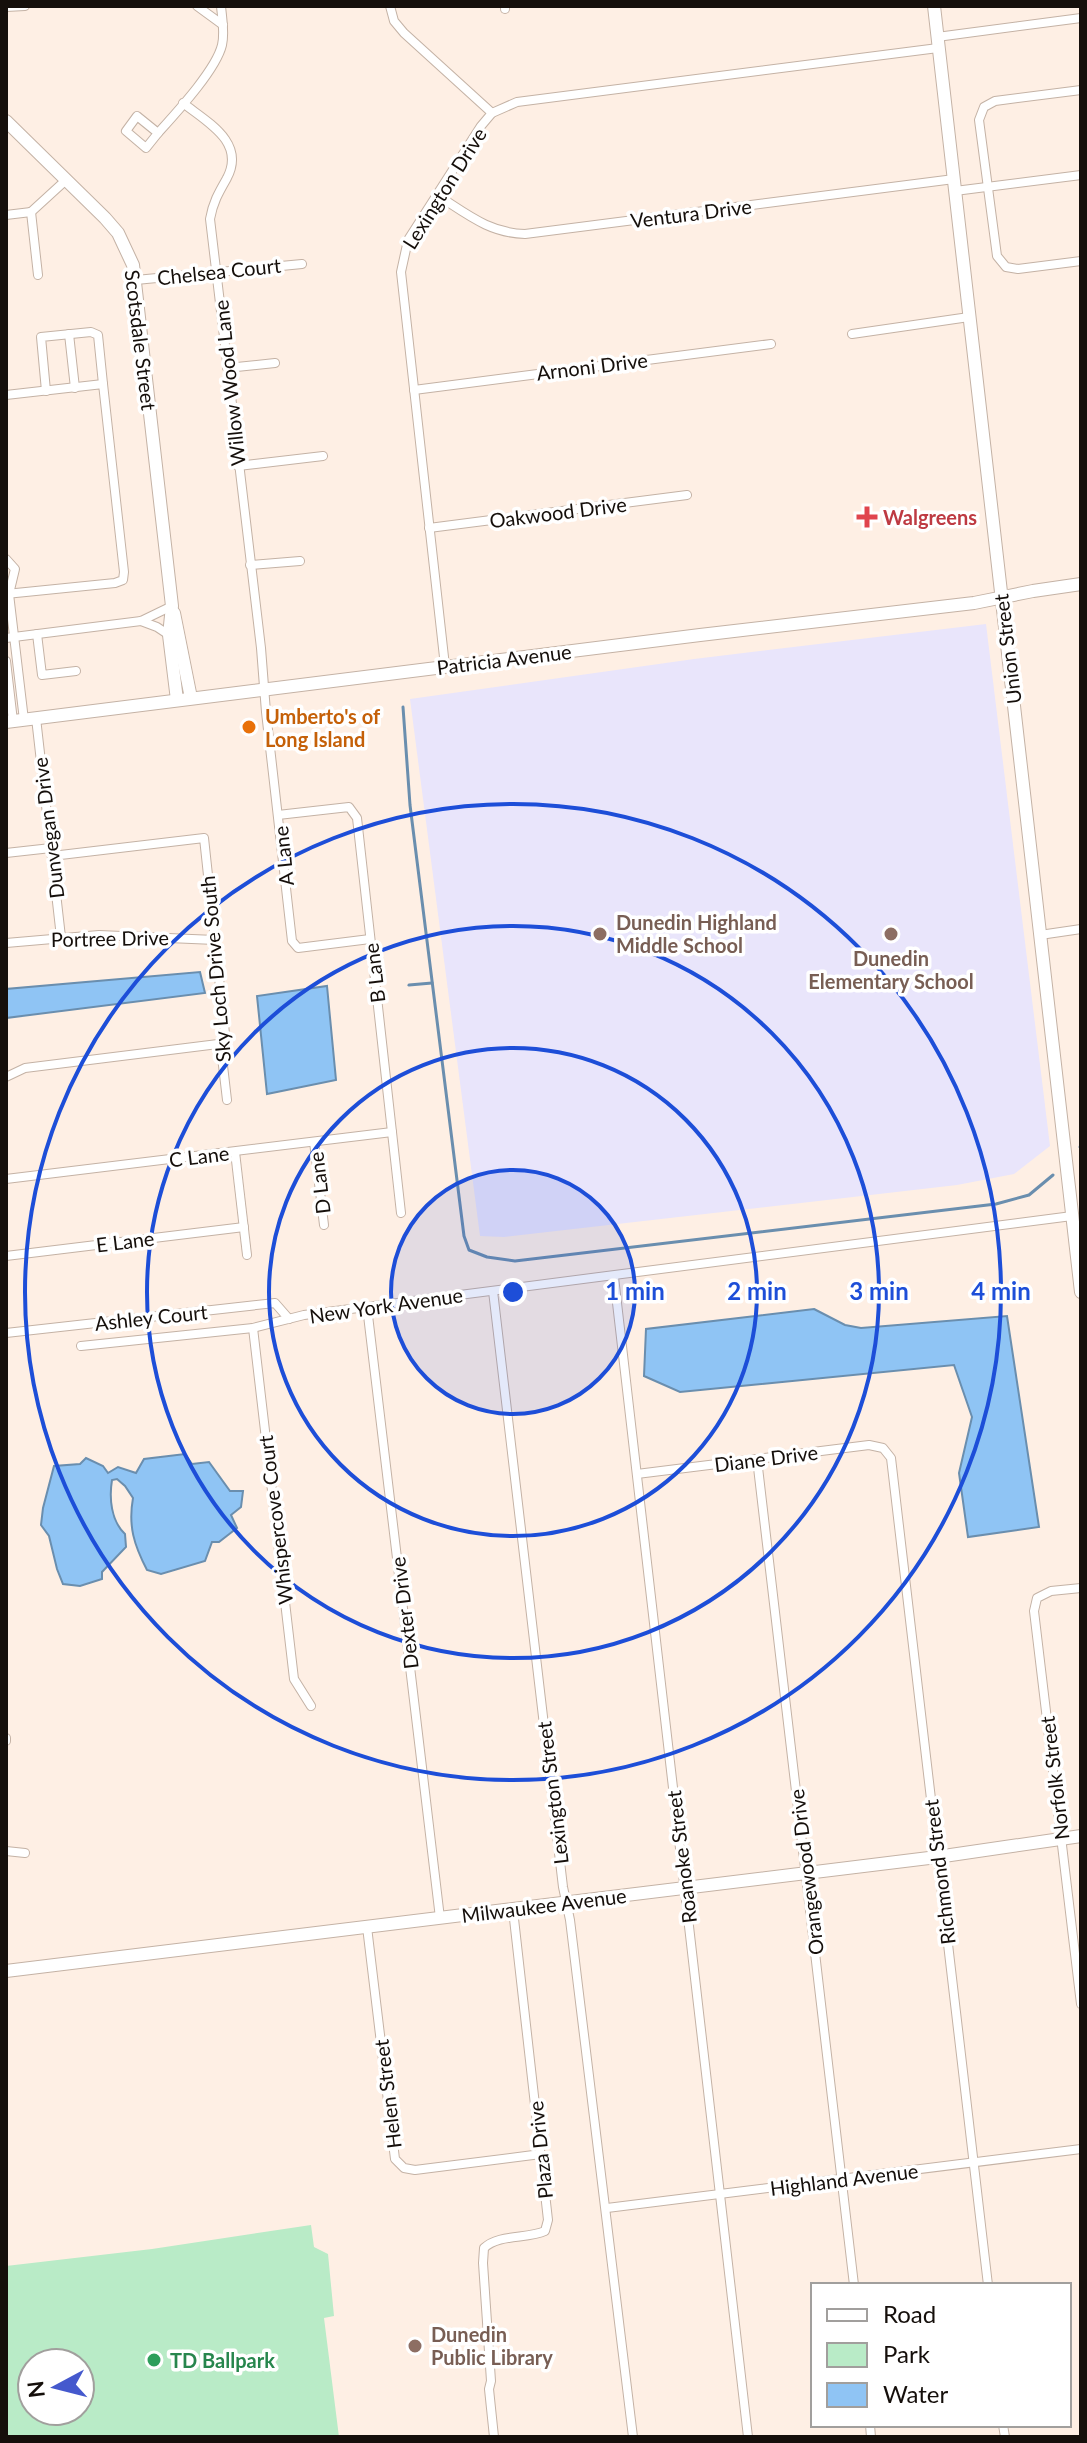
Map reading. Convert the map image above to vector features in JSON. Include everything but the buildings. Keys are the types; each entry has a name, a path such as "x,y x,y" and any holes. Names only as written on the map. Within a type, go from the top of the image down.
{"street":[{"path":"6,7 25,6"},
{"path":"197,6 223,25"},
{"path":"158,133 213,63 222,45 221,6"},
{"path":"390,6 394,21 404,33 492,113"},
{"name":"Union Street","path":"934,6 1040,935 1076,1215 1081,1292"},
{"name":"Lexington Drive","path":"445,666 401,272 408,240 492,113 517,102 938,43 1081,18"},
{"path":"1081,90 995,101 984,107 979,120 997,256 1006,267 1018,269 1081,261"},
{"name":"Willow Wood Lane","path":"183,103 223,135 232,152 232,164 212,204 210,219 265,689"},
{"name":"Scotsdale Street","path":"6,121 118,233 128,250 136,280 172,606 191,698"},
{"name":"Ventura Drive","path":"437,195 487,226 505,233 525,234 954,185 987,187 1081,175"},
{"path":"6,215 31,212 66,180"},
{"path":"31,212 38,275"},
{"name":"Chelsea Court","path":"136,280 302,264"},
{"path":"852,334 969,317"},
{"path":"7,594 123,580 98,335 91,332 41,337 46,391"},
{"path":"69,334 75,388"},
{"name":"Arnoni Drive","path":"414,390 771,344"},
{"path":"227,368 275,363"},
{"path":"6,395 103,384"},
{"path":"238,466 323,456"},
{"name":"Oakwood Drive","path":"429,528 687,495"},
{"path":"6,559 15,569 7,594 20,720"},
{"path":"250,565 300,561"},
{"name":"Patricia Avenue","path":"20,720 828,621 1081,584"},
{"path":"10,637 141,621 172,606"},
{"name":"Scotsdale Street","path":"172,606 169,635 177,700"},
{"path":"141,621 169,635"},
{"path":"37,634 42,675 76,671"},
{"path":"6,661 20,720"},
{"name":"A Lane","path":"265,689 292,941 298,948 370,939"},
{"name":"Dunvegan Drive","path":"20,720 51,852 61,937"},
{"name":"B Lane","path":"278,815 337,807 349,807 354,811 401,1213"},
{"name":"Sky Loch Drive South","path":"51,852 204,838 226,1043 222,1057 227,1100"},
{"path":"6,853 51,852"},
{"path":"1040,935 1081,929"},
{"name":"Portree Drive","path":"6,943 61,937 133,935 215,940"},
{"path":"6,1077 25,1068 226,1043"},
{"name":"C Lane","path":"6,1179 392,1132"},
{"name":"D Lane","path":"314,1142 324,1225"},
{"path":"235,1152 247,1255"},
{"name":"New York Avenue","path":"81,1346 253,1328 367,1307 1076,1215"},
{"name":"E Lane","path":"6,1256 244,1227"},
{"name":"Roanoke Street","path":"614,1277 748,2437"},
{"name":"Lexington Street","path":"493,1291 633,2437"},
{"name":"Ashley Court","path":"6,1333 275,1303 289,1319"},
{"name":"Dexter Drive","path":"367,1307 440,1918"},
{"name":"Whispercove Court","path":"253,1328 294,1679 311,1706"},
{"name":"Diane Drive","path":"637,1474 869,1445 883,1448 891,1458"},
{"name":"Richmond Street","path":"891,1458 988,2283"},
{"name":"Orangewood Drive","path":"757,1459 854,2283"},
{"name":"Norfolk Street","path":"1081,1588 1051,1591 1037,1598 1034,1611 1081,2004"},
{"name":"Milwaukee Avenue","path":"6,1971 807,1874 1081,1836"},
{"path":"6,1851 25,1853"},
{"name":"Plaza Drive","path":"494,2437 489,2389 484,2248 491,2242 536,2235 545,2231 548,2220 513,1910"},
{"name":"Helen Street","path":"367,1927 395,2159 404,2168 415,2170 541,2154"},
{"name":"Highland Avenue","path":"607,2208 1081,2149"}],"shaded area":[{"name":"Dunedin Highland Middle School","path":"986,624 1050,1146 1014,1174 957,1185 504,1237 480,1236 410,699 694,659"}],"green space":[{"path":"311,2225 314,2247 328,2254 334,2316 324,2318 339,2437 6,2437 6,2266 152,2249"}],"water":[{"path":"200,972 205,993 6,1018 6,989"},
{"path":"327,986 336,1080 267,1094 257,996"},
{"path":"814,1309 845,1325 861,1328 1007,1316 1039,1527 968,1537 959,1473 972,1417 954,1365 680,1392 644,1376 646,1329"},
{"path":"185,1454 192,1464 209,1462 230,1491 243,1491 241,1507 231,1515 237,1528 219,1542 212,1542 205,1561 161,1574 147,1570 133,1535 133,1498 117,1479 112,1480 112,1509 125,1534 126,1547 102,1572 102,1579 80,1586 63,1584 49,1536 41,1525 54,1466 80,1464 86,1458 103,1466 108,1473 118,1467 136,1473 144,1459"}],"waterway":[{"path":"403,707 410,805 464,1236 469,1250 487,1257 515,1261 996,1204 1029,1195 1053,1175"},
{"path":"409,985 432,983"}],"place":[{"name":"Walgreens","path":"867,517"},
{"name":"Umberto's of Long Island","path":"249,727"},
{"name":"Dunedin Highland Middle School","path":"600,934"},
{"name":"Dunedin Elementary School","path":"891,934"},
{"name":"Dunedin Public Library","path":"415,2346"},
{"name":"TD Ballpark","path":"154,2360"}]}
